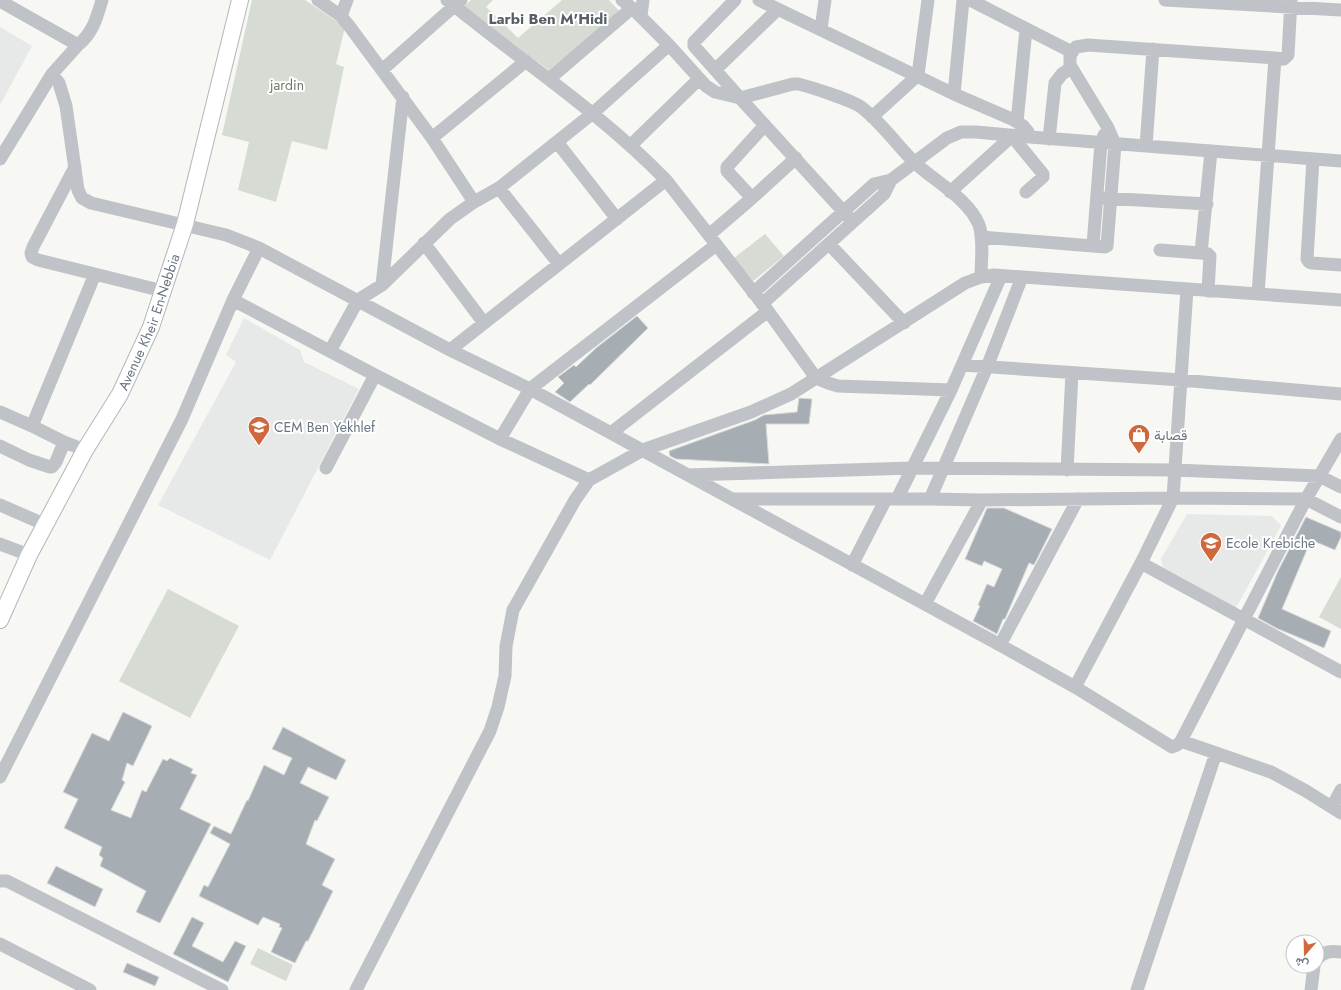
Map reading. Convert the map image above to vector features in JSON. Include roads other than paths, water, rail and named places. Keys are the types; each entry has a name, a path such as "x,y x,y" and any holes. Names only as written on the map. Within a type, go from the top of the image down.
{"main road":[{"name":"Avenue Kheir En-Nebbia","path":"0,620 29,555 85,450 120,394 151,327 185,224 240,0"}],"street":[{"path":"2,153 52,74 89,35 93,28 102,0"},
{"path":"318,0 341,16 403,96 474,202"},
{"path":"341,16 347,0"},
{"path":"549,79 631,8 643,0"},
{"path":"735,0 694,42 694,46 853,222"},
{"path":"759,0 918,75 954,94 1017,122 1028,132 1030,137"},
{"path":"821,30 825,0"},
{"path":"872,117 918,75 928,0"},
{"path":"954,94 963,0"},
{"path":"970,0 1072,52"},
{"path":"1165,0 1291,4 1341,10"},
{"path":"0,1 78,45"},
{"path":"382,70 454,2 593,113 649,162 666,180 765,307 816,378 838,386 951,390"},
{"path":"981,237 1107,246 1115,144 1107,126 1071,68 1069,61 1070,55 1076,47 1088,45 1284,59 1288,56 1291,4"},
{"path":"631,8 669,45 699,79 715,92 740,98 798,84 860,106 915,163 950,192 972,213 979,226 981,237 981,277"},
{"path":"715,70 778,9"},
{"path":"1017,122 1026,28"},
{"path":"330,351 358,300 382,285 450,219 474,202 500,188 593,113 669,45"},
{"path":"1146,146 1153,49"},
{"path":"1258,294 1275,58"},
{"path":"432,138 526,61"},
{"path":"1049,139 1055,83 1062,74 1071,68"},
{"path":"52,74 59,83 64,97 78,190 82,198 90,203 185,224 226,235 259,248 450,350 530,389 852,564 1075,687 1168,746 1174,747 1181,741 1306,499 1341,439"},
{"path":"630,146 699,79"},
{"path":"382,285 403,96"},
{"path":"752,198 727,171 727,167 765,125"},
{"path":"1093,245 1101,143 1107,126"},
{"path":"753,292 874,184 891,180 946,138 961,132 1341,161"},
{"path":"950,192 1012,136"},
{"path":"1012,136 1043,174 1043,177 1026,192"},
{"path":"557,142 617,219"},
{"path":"1201,253 1211,151"},
{"path":"500,439 530,389 712,240 752,198 796,158"},
{"path":"1313,159 1307,259 1312,263 1341,265"},
{"path":"75,167 31,253 32,256 38,260 163,291"},
{"path":"450,350 666,180"},
{"path":"611,434 765,307 805,265 884,194 891,180"},
{"path":"500,188 559,264"},
{"path":"1096,198 1207,204"},
{"path":"424,243 484,324"},
{"path":"829,244 904,323"},
{"path":"0,777 182,419 233,300 259,248"},
{"path":"1160,250 1210,254 1208,291"},
{"path":"796,254 805,265"},
{"path":"32,426 95,274"},
{"path":"852,564 891,499 912,468 951,390 1001,276"},
{"path":"356,990 490,731 498,707 505,676 506,646 513,610 575,500 588,480 643,450 751,412 791,394 965,283 981,277 1022,277 1341,300"},
{"path":"930,499 987,367 1022,277"},
{"path":"1075,687 1141,563 1173,498 1187,289"},
{"path":"233,300 500,439 588,480"},
{"path":"962,365 1181,380 1341,394"},
{"path":"1067,470 1072,373"},
{"path":"326,468 375,375"},
{"path":"0,412 64,442 85,450"},
{"path":"0,446 29,460 52,467 56,462 64,442"},
{"path":"688,475 912,468 1175,470 1320,476 1341,487"},
{"path":"732,499 1306,499 1341,517"},
{"path":"1000,646 1078,499"},
{"path":"925,604 982,500"},
{"path":"0,506 46,525"},
{"path":"1,547 29,555"},
{"path":"1141,563 1341,672"},
{"path":"1181,741 1271,772 1306,791 1336,810 1341,790"},
{"path":"1137,990 1216,752"},
{"path":"0,881 7,881 222,990"},
{"path":"0,944 90,990"},
{"path":"1325,952 1341,952"},
{"path":"1311,990 1313,974"}],"place":[{"name":"CEM Ben Yekhlef","path":"259,446"},
{"name":"قصابة","path":"1139,454"},
{"name":"Ecole Krebiche","path":"1211,562"}],"district":[{"name":"Larbi Ben M'Hidi","path":"548,19"}],"park label":[{"name":"jardin","path":"287,85"}]}
